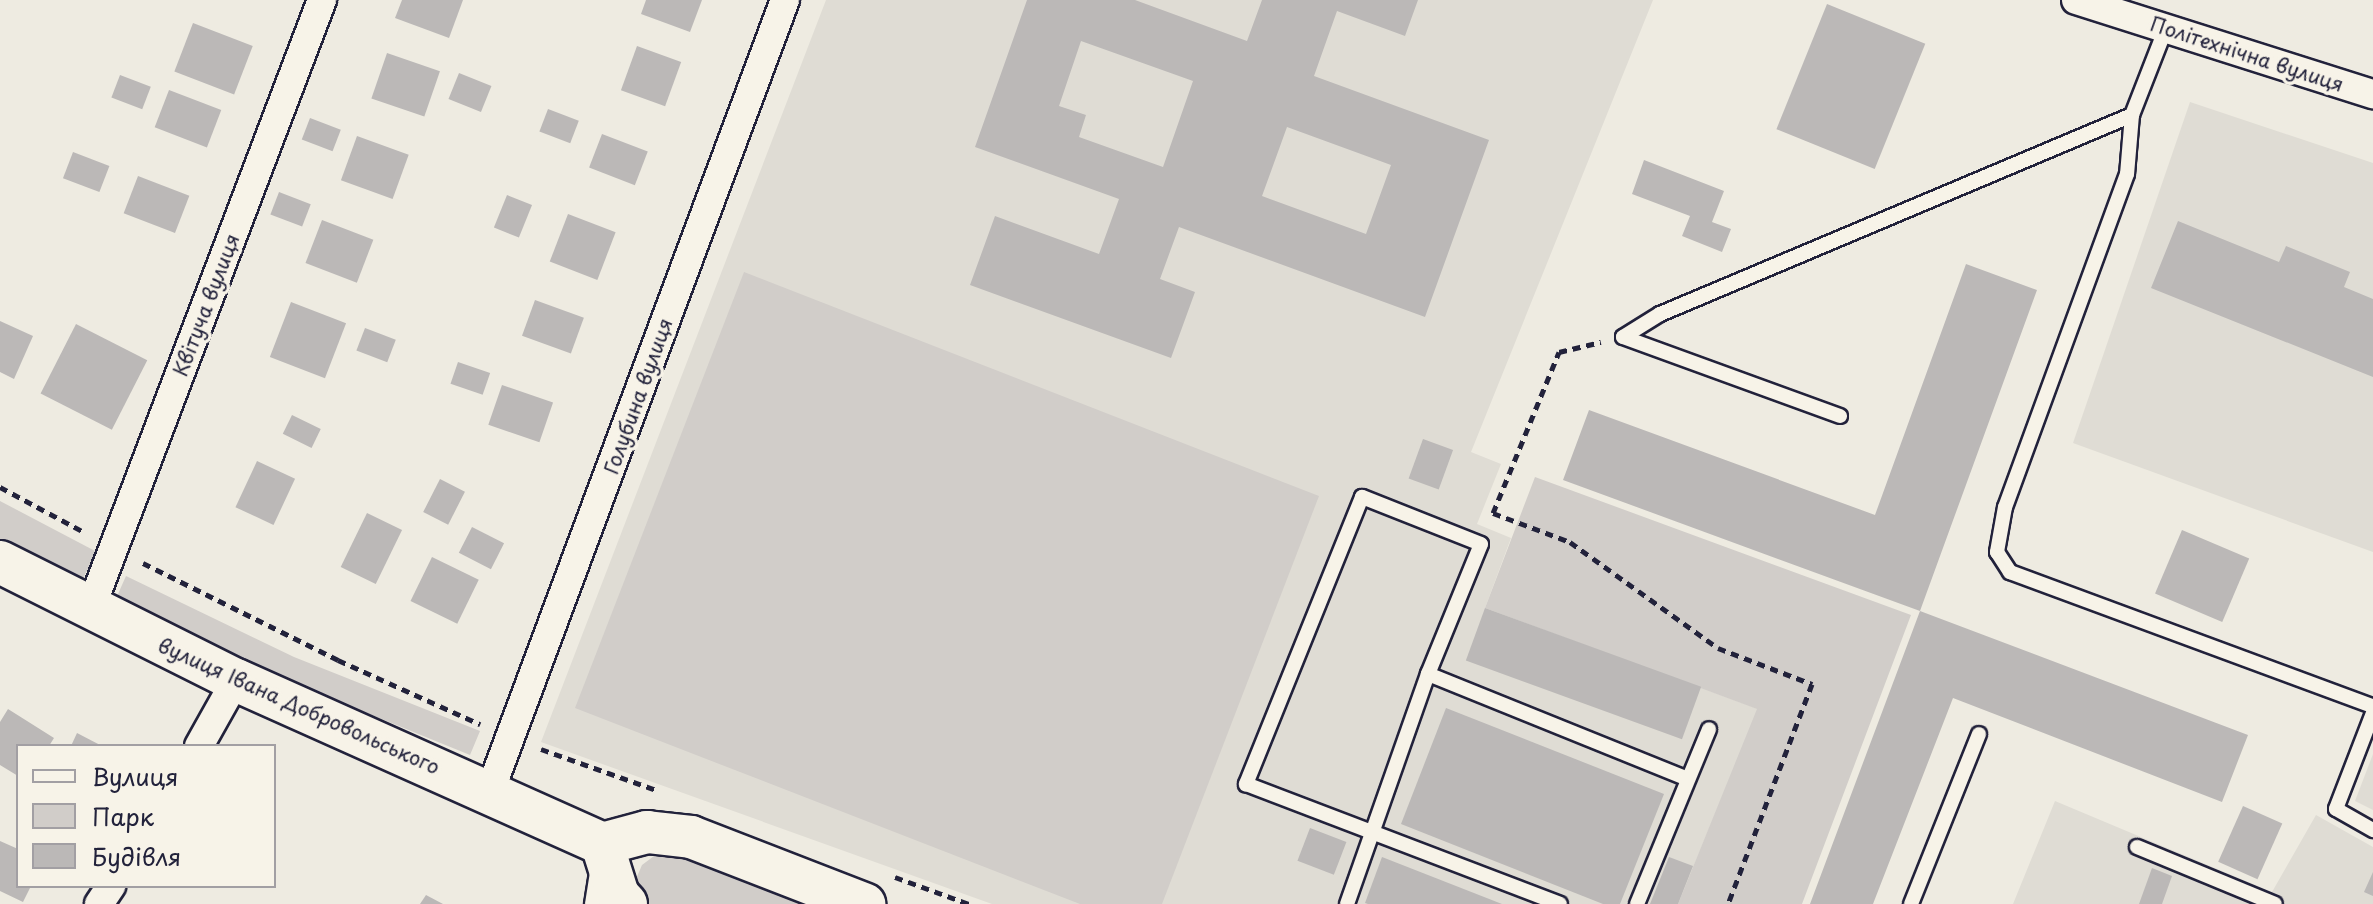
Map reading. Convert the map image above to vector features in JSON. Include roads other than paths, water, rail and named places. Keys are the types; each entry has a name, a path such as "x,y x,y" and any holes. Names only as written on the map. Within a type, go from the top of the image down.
{"street":[{"name":"Квітуча вулиця","path":"90,610 322,0"},
{"name":"Голубина вулиця","path":"490,791 785,0"},
{"name":"Політехнічна вулиця","path":"2076,0 2373,94"},
{"name":"вулиця Івана Добровольського","path":"0,562 90,610 236,680 490,791 602,844"},
{"path":"200,744 236,680"},
{"path":"626,904 618,895 602,844 647,832 691,837 864,904"}],"lane":[{"path":"2166,28 2132,115 2127,174 2005,507 1997,552 2010,572 2373,706"},
{"path":"1840,416 1623,337 1660,314 2132,115"},
{"path":"1347,904 1374,831 1428,674 1481,544 1362,497 1246,784 1374,831 1560,904"},
{"path":"1428,674 1688,779"},
{"path":"2373,713 2336,809 2373,830"},
{"path":"1637,904 1709,729"},
{"path":"1911,904 1979,734"},
{"path":"592,904 602,844"},
{"path":"2137,847 2275,904"}]}
